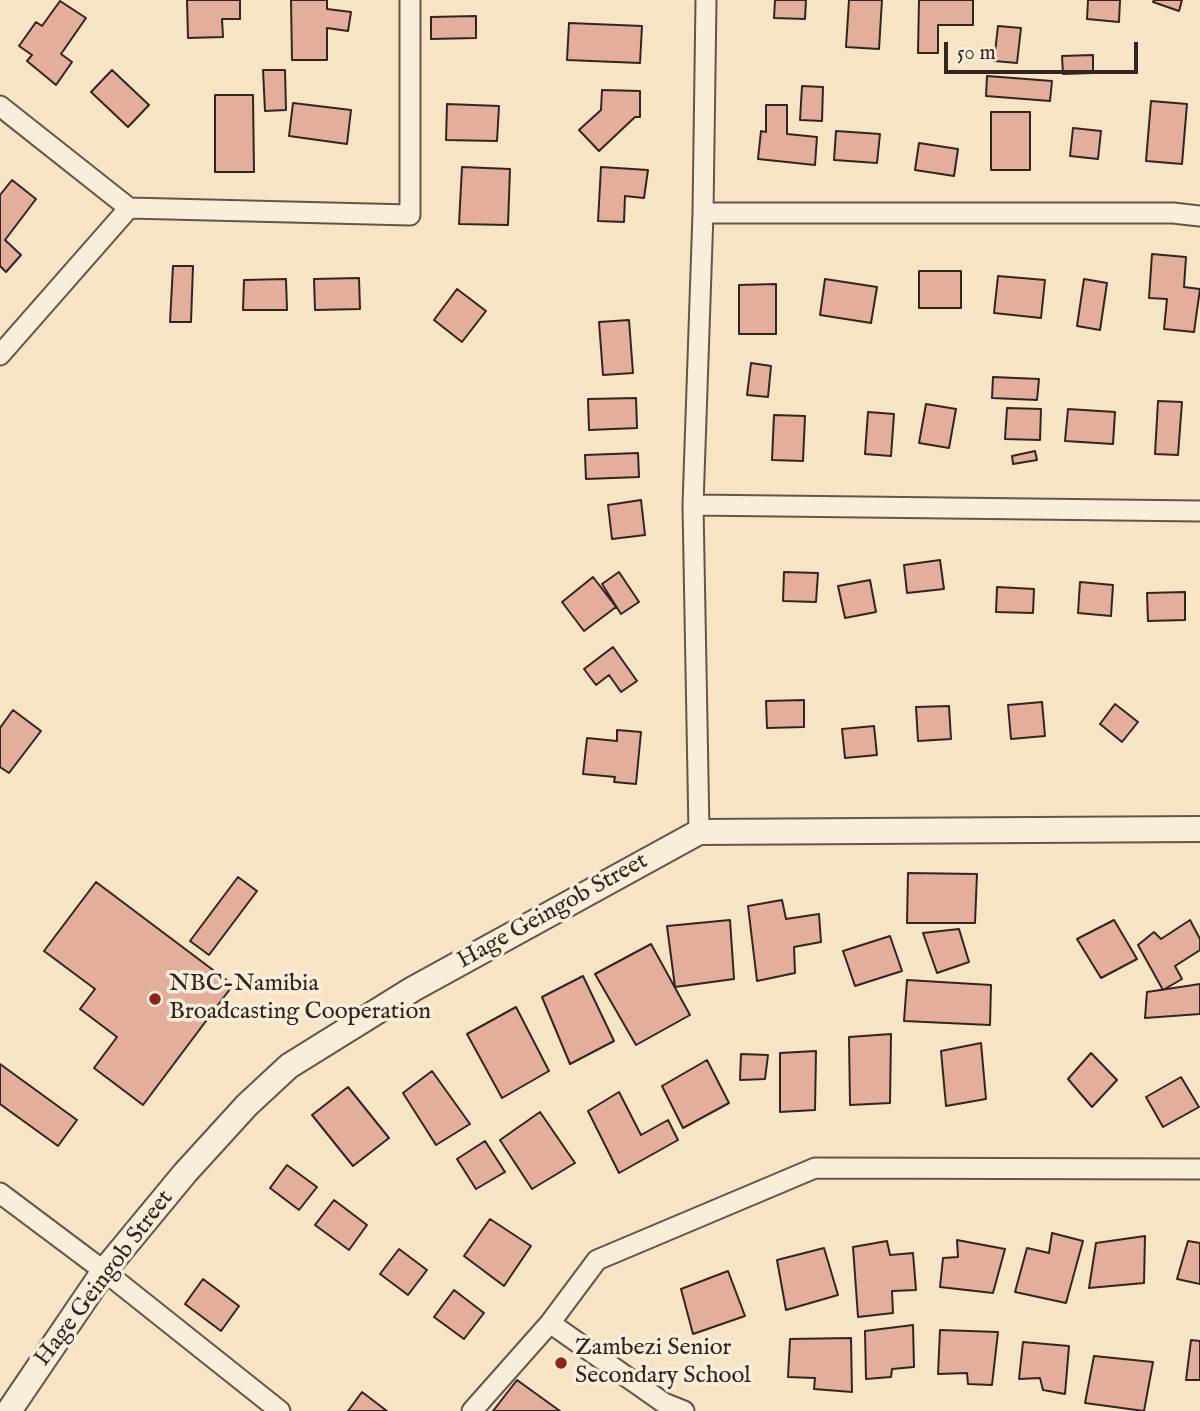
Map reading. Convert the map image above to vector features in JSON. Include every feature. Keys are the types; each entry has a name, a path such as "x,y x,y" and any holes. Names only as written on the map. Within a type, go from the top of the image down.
{"street":[{"path":"0,106 129,208 410,215 410,0"},
{"path":"698,832 693,505 703,213 706,0"},
{"path":"0,355 129,208"},
{"path":"703,213 1173,213 1200,216"},
{"path":"693,505 1200,511"},
{"name":"Hage Geingob Street","path":"9,1411 104,1271 194,1163 247,1105 289,1066 413,989 698,832 1200,828"},
{"path":"472,1411 551,1323 597,1260 815,1168 1200,1169"},
{"path":"0,1193 104,1271 281,1411"},
{"path":"551,1323 664,1403 684,1411"}],"building":[{"path":"187,0 240,0 240,19 222,19 223,37 188,38"},
{"path":"291,0 327,0 327,9 351,12 348,31 327,28 327,60 292,60"},
{"path":"775,0 806,0 805,19 774,18"},
{"path":"849,0 882,0 879,49 846,47"},
{"path":"919,0 973,0 973,25 938,25 938,53 918,53"},
{"path":"1088,0 1120,0 1119,22 1087,19"},
{"path":"1182,0 1179,11 1153,2"},
{"path":"60,1 86,18 61,54 72,62 56,85 27,61 32,55 19,46 36,22 42,26"},
{"path":"476,16 476,38 431,39 431,17"},
{"path":"569,23 642,26 640,63 567,60"},
{"path":"998,26 1021,28 1017,63 994,61"},
{"path":"1093,55 1093,73 1063,74 1062,56"},
{"path":"112,70 149,105 128,127 91,92"},
{"path":"263,70 285,70 286,110 265,111"},
{"path":"987,76 1052,81 1050,101 986,96"},
{"path":"802,86 823,87 822,121 800,120"},
{"path":"602,90 640,91 640,117 635,117 599,151 579,130 601,110"},
{"path":"215,95 253,95 254,172 215,172"},
{"path":"1151,101 1187,104 1182,164 1146,161"},
{"path":"293,103 351,110 347,144 289,136"},
{"path":"447,104 499,106 497,141 446,140"},
{"path":"766,105 787,105 787,134 817,137 815,165 758,159 761,131 766,132"},
{"path":"991,112 1030,112 1030,170 991,170"},
{"path":"1073,128 1101,131 1098,159 1070,156"},
{"path":"836,131 880,134 877,163 834,160"},
{"path":"919,143 958,149 954,176 915,170"},
{"path":"462,167 510,169 508,225 459,224"},
{"path":"601,167 648,170 644,198 625,196 624,222 598,221"},
{"path":"12,180 36,199 5,240 21,255 6,272 0,266 0,195"},
{"path":"1152,254 1186,257 1184,287 1200,289 1194,332 1164,329 1167,299 1149,298"},
{"path":"173,266 193,266 191,322 170,322"},
{"path":"919,271 961,271 961,308 919,308"},
{"path":"998,276 1045,280 1041,318 994,313"},
{"path":"359,278 360,309 315,310 314,279"},
{"path":"286,279 287,310 243,310 244,280"},
{"path":"825,279 877,287 871,323 820,315"},
{"path":"1084,279 1107,283 1100,330 1077,326"},
{"path":"776,284 776,334 739,334 739,285"},
{"path":"457,289 486,311 462,342 434,320"},
{"path":"629,320 633,373 603,375 599,322"},
{"path":"751,363 771,366 768,397 747,395"},
{"path":"993,377 1039,379 1037,400 992,398"},
{"path":"636,398 637,428 589,430 588,399"},
{"path":"1158,401 1182,402 1178,455 1155,454"},
{"path":"926,404 956,409 949,448 919,443"},
{"path":"1007,408 1041,409 1040,440 1005,439"},
{"path":"1068,409 1115,412 1113,444 1065,441"},
{"path":"868,412 894,414 891,456 865,454"},
{"path":"774,415 805,416 803,461 772,460"},
{"path":"1035,451 1037,460 1013,464 1012,456"},
{"path":"638,453 639,477 586,479 585,455"},
{"path":"641,500 645,535 612,539 608,505"},
{"path":"940,560 944,589 907,593 904,565"},
{"path":"619,572 639,602 621,614 602,584"},
{"path":"784,572 818,573 816,602 783,601"},
{"path":"593,577 616,607 584,631 562,602"},
{"path":"870,580 876,612 845,618 838,586"},
{"path":"1080,582 1113,585 1111,616 1078,613"},
{"path":"997,587 1034,589 1033,613 996,612"},
{"path":"1185,592 1185,620 1148,621 1147,593"},
{"path":"613,647 637,681 621,692 609,675 596,685 584,669"},
{"path":"804,700 804,727 767,728 766,701"},
{"path":"1042,702 1045,736 1011,739 1008,705"},
{"path":"1115,704 1138,722 1122,742 1100,724"},
{"path":"949,706 951,739 918,741 916,707"},
{"path":"13,710 41,731 9,773 0,767 0,728"},
{"path":"874,726 877,755 845,758 842,729"},
{"path":"617,730 641,732 636,784 614,782 615,777 583,774 587,738 617,741"},
{"path":"908,873 977,874 975,923 907,923"},
{"path":"238,877 257,891 209,955 190,941"},
{"name":"NBC-Namibia Broadcasting Cooperation","path":"96,882 233,985 143,1105 94,1068 117,1037 80,1009 95,989 44,951"},
{"path":"782,900 786,919 819,914 821,942 794,947 795,973 757,981 748,906"},
{"path":"730,920 734,979 675,987 667,926"},
{"path":"1114,920 1137,959 1101,978 1077,939"},
{"path":"1190,920 1200,939 1200,950 1175,966 1182,979 1163,990 1138,945 1154,932 1161,939"},
{"path":"959,929 969,962 937,973 923,933"},
{"path":"890,936 902,971 855,986 843,951"},
{"path":"651,944 690,1015 636,1045 595,974"},
{"path":"583,976 614,1041 570,1064 542,997"},
{"path":"907,980 991,985 990,1025 904,1021"},
{"path":"1200,984 1200,1014 1145,1018 1147,992"},
{"path":"516,1007 549,1071 502,1098 467,1034"},
{"path":"891,1034 890,1103 850,1105 849,1037"},
{"path":"981,1043 986,1099 946,1106 941,1051"},
{"path":"816,1051 815,1110 780,1112 780,1053"},
{"path":"1091,1053 1117,1080 1092,1107 1068,1079"},
{"path":"741,1054 768,1055 765,1079 740,1080"},
{"path":"707,1060 729,1103 683,1128 662,1086"},
{"path":"0,1064 77,1120 58,1146 0,1104"},
{"path":"432,1071 470,1124 436,1145 403,1093"},
{"path":"1181,1077 1199,1107 1163,1127 1146,1097"},
{"path":"348,1087 389,1138 353,1166 312,1115"},
{"path":"619,1092 641,1135 668,1120 678,1140 619,1173 588,1111"},
{"path":"540,1112 575,1163 532,1189 500,1140"},
{"path":"485,1141 505,1172 476,1189 457,1159"},
{"path":"287,1165 317,1187 299,1210 270,1188"},
{"path":"334,1200 367,1225 349,1250 315,1225"},
{"path":"490,1219 531,1246 504,1286 464,1256"},
{"path":"1052,1233 1083,1241 1066,1303 1015,1292 1027,1248 1049,1253"},
{"path":"1145,1236 1144,1283 1089,1288 1096,1243"},
{"path":"957,1240 1005,1249 993,1293 940,1287 943,1258 958,1257"},
{"path":"887,1241 890,1255 913,1253 916,1290 892,1291 893,1313 858,1317 853,1247"},
{"path":"1188,1241 1200,1243 1200,1284 1177,1279"},
{"path":"824,1248 838,1295 786,1310 777,1260"},
{"path":"399,1249 427,1270 408,1295 380,1274"},
{"path":"728,1271 745,1316 693,1334 681,1289"},
{"path":"203,1279 239,1306 221,1331 185,1304"},
{"path":"454,1290 484,1313 464,1339 434,1317"},
{"path":"913,1325 914,1367 892,1369 891,1377 866,1379 865,1331"},
{"path":"940,1330 998,1332 992,1385 968,1384 967,1373 938,1374"},
{"path":"851,1338 852,1392 814,1389 815,1378 788,1377 790,1339"},
{"path":"1191,1340 1200,1341 1200,1380 1186,1380"},
{"path":"1023,1342 1069,1346 1065,1394 1043,1390 1040,1378 1019,1379"},
{"path":"1094,1356 1153,1362 1144,1411 1085,1403"},
{"path":"517,1380 560,1411 493,1411"},
{"path":"362,1392 387,1411 348,1411"}],"place":[{"name":"NBC-Namibia Broadcasting Cooperation","path":"155,999"},
{"name":"Zambezi Senior Secondary School","path":"561,1363"}]}
